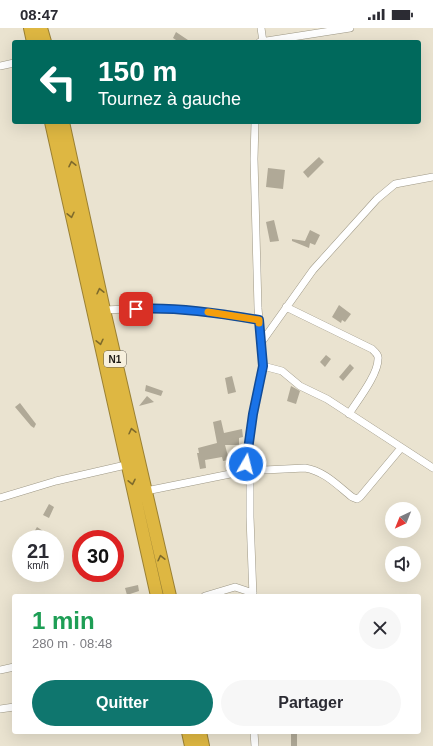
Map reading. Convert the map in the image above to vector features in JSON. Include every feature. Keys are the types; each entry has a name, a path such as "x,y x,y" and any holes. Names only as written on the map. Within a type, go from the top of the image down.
{"highway":[{"path":"30,28 33,40"},
{"path":"41,28 44,40"},
{"name":"N1","path":"51,124 133,463 146,491 170,594"},
{"name":"N1","path":"63,124 104,310 157,594"},
{"path":"188,734 191,746"},
{"path":"200,734 203,746"}],"street":[{"path":"261,28 262,40"},
{"path":"275,40 350,28"},
{"path":"0,66 12,63"},
{"path":"212,594 235,587 253,594 248,471 253,414 263,366 259,320 254,159 255,124"},
{"path":"261,343 313,270 385,192 395,184 433,177"},
{"path":"286,307 372,349 377,354 379,359 373,376 349,414"},
{"path":"104,310 152,308 190,310 259,320"},
{"path":"263,366 282,371 300,386 327,399 433,468"},
{"path":"146,491 248,471 305,468 322,473 352,497 357,499 360,498 402,448"},
{"path":"0,498 56,481 133,463"},
{"path":"0,670 12,667"},
{"path":"0,709 12,707"},
{"path":"254,734 255,746"}],"building":[{"path":"176,32 188,40 176,40 173,38"},
{"path":"319,157 324,162 308,178 303,172"},
{"path":"268,168 285,170 283,189 266,187"},
{"path":"274,220 279,241 270,242 266,222"},
{"path":"310,230 320,235 315,245 310,243 309,248 292,241 292,239 305,241"},
{"path":"339,305 351,314 345,322 342,320 341,323 332,317"},
{"path":"326,355 331,359 325,367 320,362"},
{"path":"350,364 354,368 343,381 339,377"},
{"path":"232,376 236,392 228,394 225,378"},
{"path":"146,385 163,391 161,396 145,391"},
{"path":"291,386 300,391 296,404 287,401"},
{"path":"147,396 154,402 139,406"},
{"path":"20,403 36,424 34,428 15,407"},
{"path":"221,420 224,433 242,429 243,437 239,438 239,445 225,445 229,460 223,461 222,457 205,460 206,468 200,469 197,453 199,453 198,448 217,443 213,422"},
{"path":"49,504 54,507 49,518 43,515"},
{"path":"138,585 139,591 127,594 125,588"},
{"path":"291,734 297,734 297,746 291,746"}],"slow traffic":[{"path":"208,312 259,320 259,323"}],"route":[{"path":"136,309 152,308 198,311 259,320 263,366 253,414 246,464"}]}
